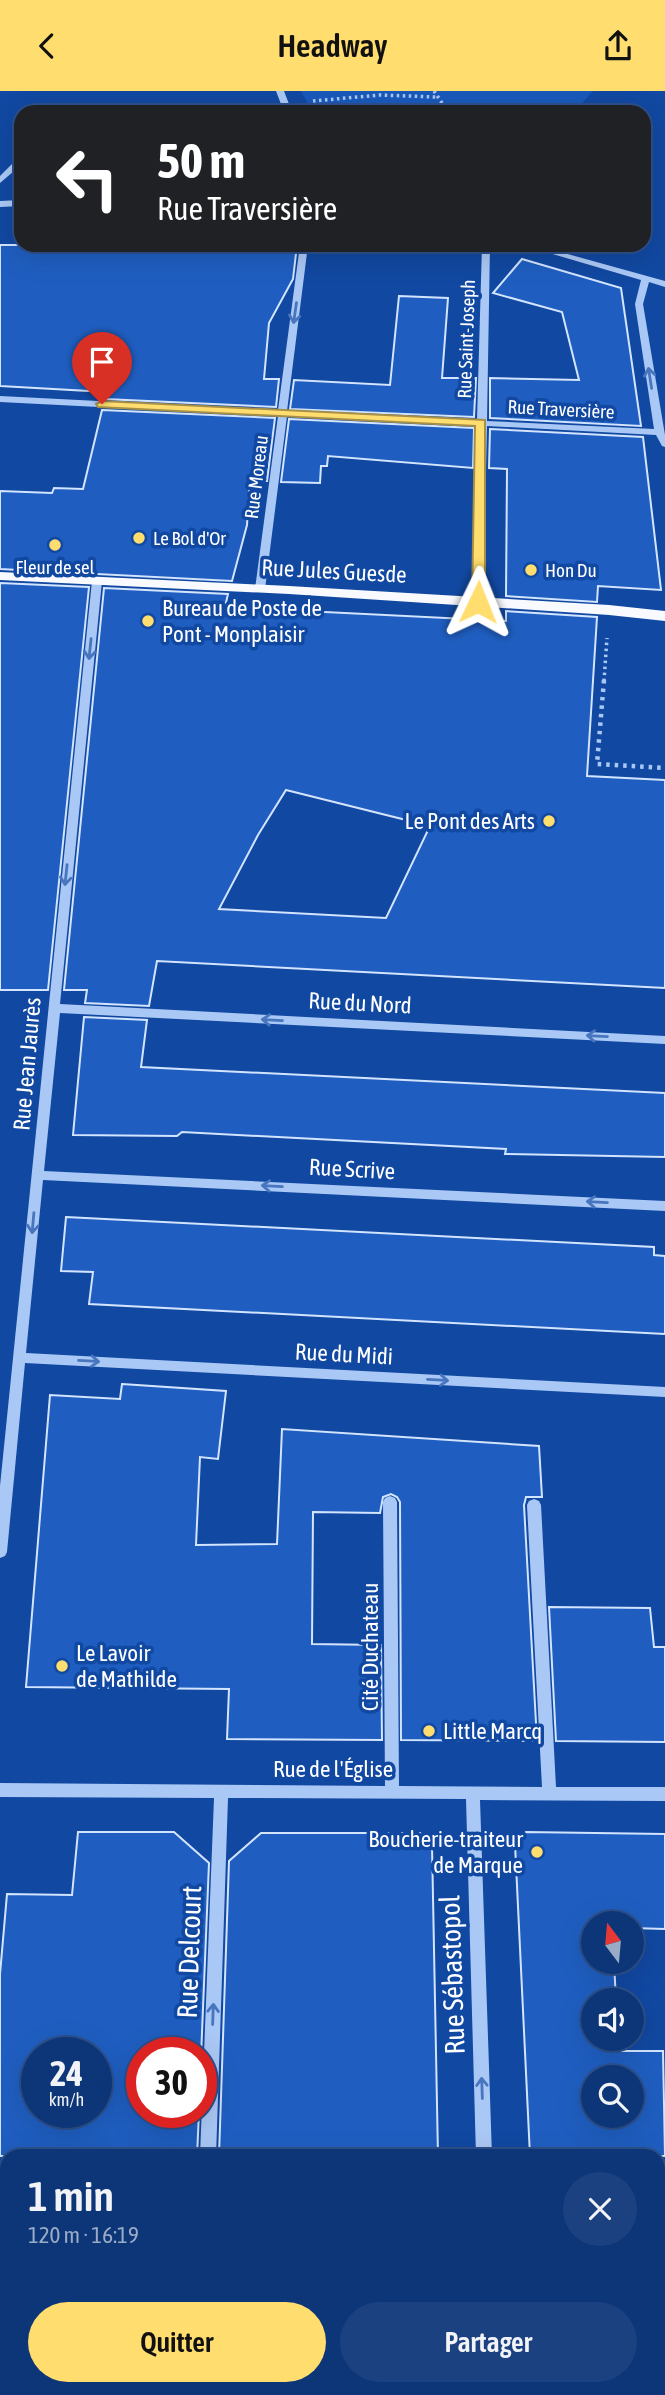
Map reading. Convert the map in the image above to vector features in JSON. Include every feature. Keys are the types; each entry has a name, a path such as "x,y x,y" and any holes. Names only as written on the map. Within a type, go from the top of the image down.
{"main road":[{"name":"Rue Jules Guesde","path":"0,576 478,602 665,616"}],"street":[{"path":"0,181 14,167"},
{"name":"Rue Moreau","path":"260,589 303,252"},
{"name":"Rue Saint-Joseph","path":"478,602 486,252"},
{"path":"551,252 665,284"},
{"path":"646,278 639,304 659,432 665,444"},
{"name":"Rue Traversière","path":"0,399 659,432"},
{"name":"Rue Jean Jaurès","path":"0,1552 97,581"},
{"name":"Rue du Nord","path":"53,1008 665,1040"},
{"name":"Rue Scrive","path":"38,1175 665,1206"},
{"name":"Rue du Midi","path":"21,1358 665,1392"},
{"name":"Cité Duchateau","path":"390,1502 392,1792"},
{"path":"534,1505 549,1793"},
{"name":"Rue de l'Église","path":"0,1790 665,1794"},
{"name":"Rue Delcourt","path":"208,2149 221,1791"},
{"name":"Rue Sébastopol","path":"473,1793 484,2149"}],"path":[{"path":"434,91 442,105"},
{"path":"308,105 380,95 436,97"},
{"path":"609,610 597,764 665,768"}],"shaded area":[{"path":"301,91 593,91 580,105 309,105"}],"building":[{"path":"0,245 14,245 14,252 296,252 293,279 269,323 264,379 279,379 276,407 105,399 106,392 0,386"},
{"path":"522,259 621,288 641,426 490,418 490,378 579,380 562,312 493,293"},
{"path":"399,296 448,298 442,378 476,378 474,417 290,409 294,380 390,385"},
{"path":"102,410 275,418 267,481 250,481 247,525 232,581 0,569 0,491 52,493 54,488 83,489"},
{"path":"289,419 474,428 473,468 328,456 327,466 321,466 320,483 281,482"},
{"path":"490,429 643,437 661,590 598,586 597,602 506,596 507,469 489,468"},
{"path":"0,583 89,587 48,990 0,990"},
{"path":"104,588 228,594 225,607 506,621 506,611 597,617 587,776 665,780 665,988 157,961 149,1006 85,1003 87,990 64,990","holes":["286,790 430,826 386,918 219,909 258,835"]},
{"path":"84,1017 147,1020 141,1067 665,1093 665,1157 505,1154 506,1149 182,1132 177,1136 73,1135"},
{"path":"66,1217 654,1247 654,1255 665,1256 665,1334 89,1304 93,1272 61,1271"},
{"path":"122,1384 226,1391 218,1459 200,1457 196,1545 277,1544 282,1429 539,1446 542,1497 526,1497 524,1505 537,1741 401,1740 400,1502 391,1494 383,1497 380,1513 313,1512 312,1644 381,1645 382,1740 227,1739 229,1689 26,1687 50,1395 120,1399"},
{"path":"549,1607 650,1608 654,1647 665,1647 665,1742 556,1741"},
{"path":"78,1832 174,1832 209,1863 202,2037 126,2037 126,2128 198,2128 197,2149 0,2149 0,1974 7,1894 72,1895"},
{"path":"526,1832 665,1834 665,1929 644,1928 644,1911 581,1911 581,1974 615,1974 615,1988 581,1988 581,2051 663,2051 665,2149 530,2149 515,1844"},
{"path":"261,1833 420,1833 432,1845 438,2149 219,2149 229,1861"}],"place":[{"name":"Le Bol d'Or","path":"139,538"},
{"name":"Fleur de sel","path":"55,545"},
{"name":"Hon Du","path":"531,570"},
{"name":"Bureau de Poste de Pont - Monplaisir","path":"148,621"},
{"name":"Le Pont des Arts","path":"549,821"},
{"name":"Le Lavoir de Mathilde","path":"62,1666"},
{"name":"Little Marcq","path":"429,1731"},
{"name":"Boucherie-traiteur de Marque","path":"537,1852"}],"route":[{"path":"102,404 481,423 478,602"}]}
